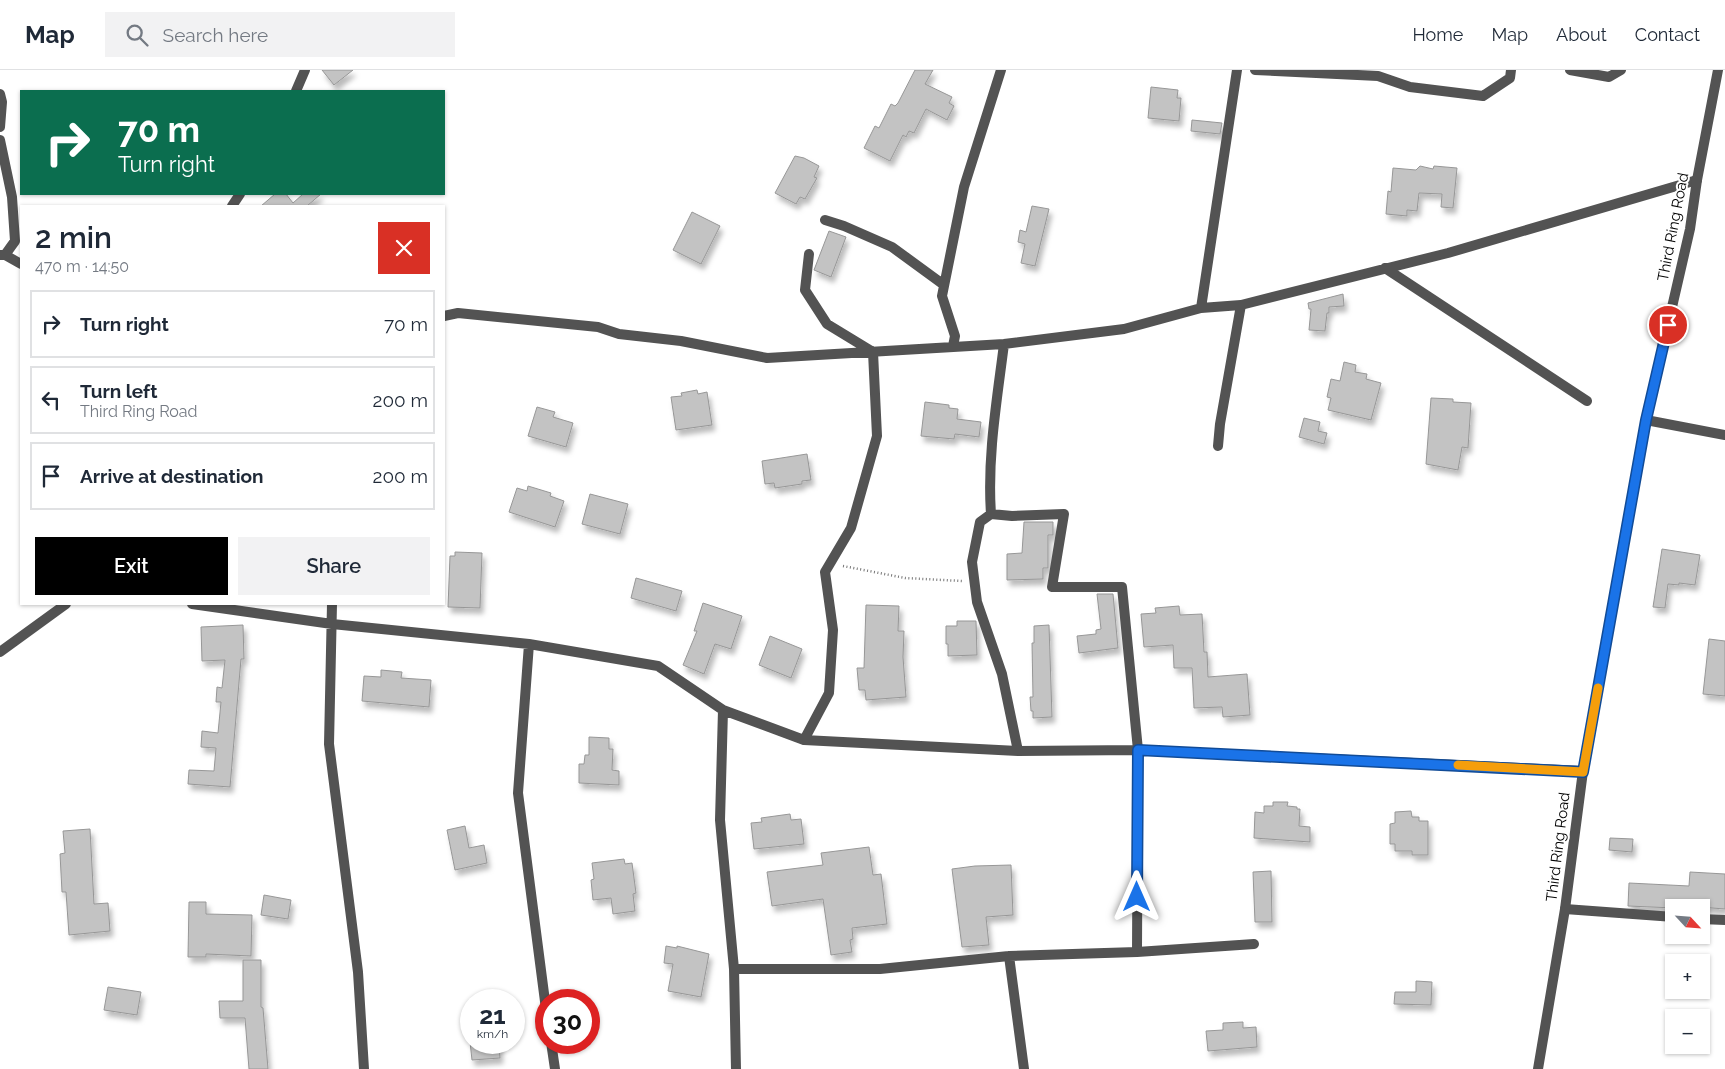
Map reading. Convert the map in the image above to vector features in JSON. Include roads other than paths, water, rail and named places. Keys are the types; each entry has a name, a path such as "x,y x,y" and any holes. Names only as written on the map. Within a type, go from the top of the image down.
{"street":[{"path":"296,90 305,70"},
{"path":"953,346 955,336 942,296 964,187 1001,70"},
{"path":"1201,308 1237,70"},
{"path":"1255,70 1379,73 1410,88 1482,96 1510,78 1511,70"},
{"path":"1570,70 1609,77 1621,70"},
{"name":"Third Ring Road","path":"1538,1069 1565,909 1583,772 1646,420 1690,229 1697,180 1718,70"},
{"path":"0,94 2,102 0,127"},
{"path":"0,140 12,197 15,241 2,255 20,264"},
{"path":"445,316 458,313 598,327 619,334 681,341 767,358 1004,344 1124,329 1201,308 1241,305 1448,253 1697,180"},
{"path":"825,220 844,226 892,248 944,285"},
{"path":"809,254 805,290 827,324 874,352"},
{"path":"1385,268 1587,401"},
{"path":"1218,446 1220,424 1241,305"},
{"path":"991,514 992,440 1004,344"},
{"path":"804,740 828,693 833,630 825,572 851,528 877,436 874,352"},
{"path":"1646,420 1725,435"},
{"path":"1018,752 1002,674 977,602 972,562 980,522 991,514 1012,516 1064,514 1052,587 1122,587 1138,750 1137,952"},
{"path":"0,652 65,605"},
{"path":"199,605 332,624 530,644 658,666 723,710 804,740 1018,752 1138,750 1583,772"},
{"path":"332,605 329,744 358,972 364,1069"},
{"path":"530,644 518,793 543,989"},
{"path":"723,710 720,820 734,969 736,1069"},
{"path":"1565,909 1665,916"},
{"path":"1710,919 1725,920"},
{"path":"734,969 880,969 1009,956 1137,952 1254,944"},
{"path":"1009,956 1024,1069"},
{"path":"552,1054 554,1069"}]}
